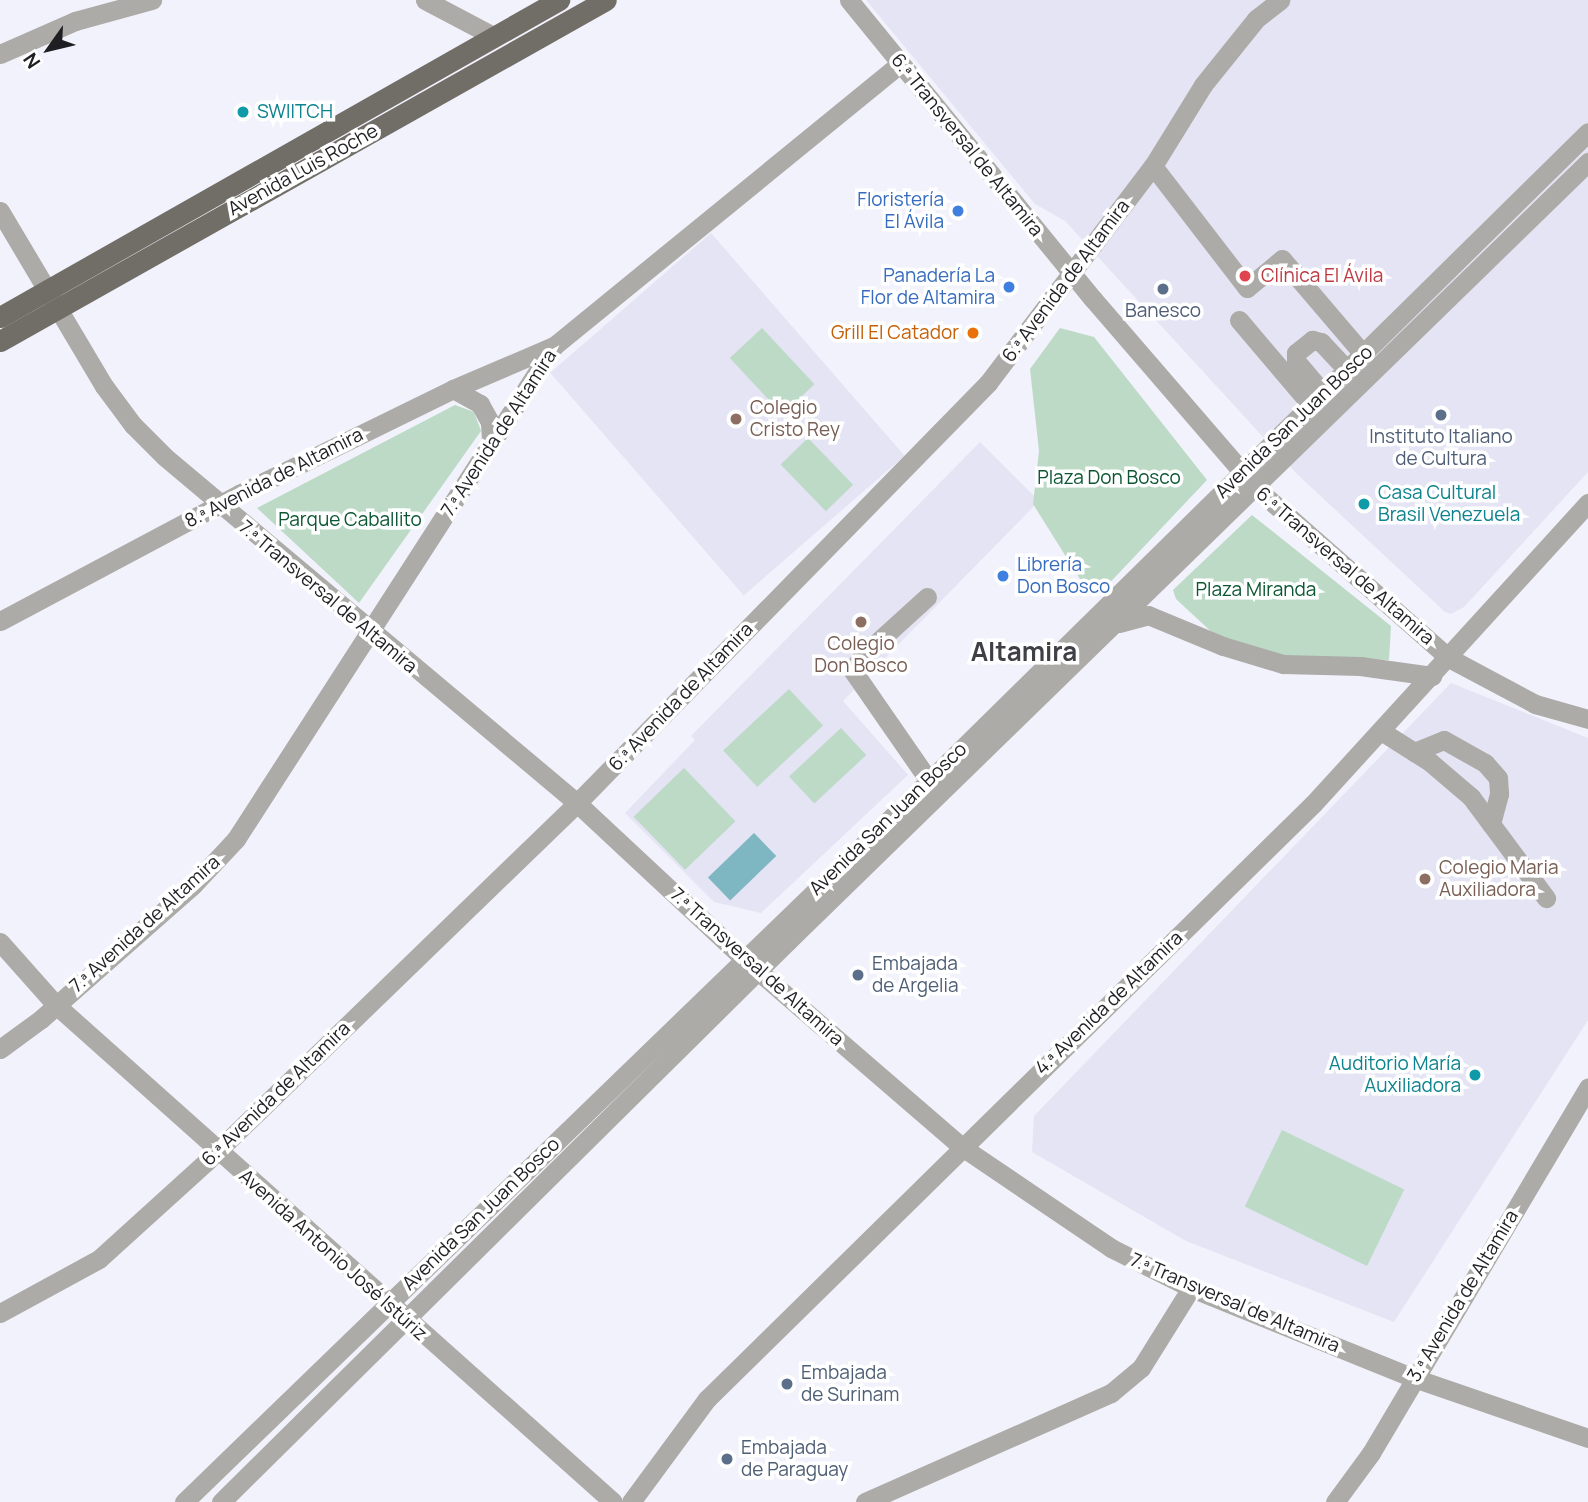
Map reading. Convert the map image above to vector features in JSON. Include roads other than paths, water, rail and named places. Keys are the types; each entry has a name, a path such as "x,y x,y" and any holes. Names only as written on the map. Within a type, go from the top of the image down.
{"main road":[{"name":"Avenida Luis Roche","path":"0,317 559,0"},
{"name":"Avenida Luis Roche","path":"0,341 606,0"}],"street":[{"path":"0,54 75,21 152,0"},
{"path":"425,0 495,37"},
{"name":"6.ª Transversal de Altamira","path":"849,0 1073,273 1256,488 1449,657 1535,704 1588,719"},
{"name":"6.ª Avenida de Altamira","path":"0,1313 99,1259 217,1150 577,803 988,383 1153,166 1203,86 1256,19 1280,0"},
{"name":"7.ª Avenida de Altamira","path":"0,1049 56,1005 193,885 236,839 554,346 900,64"},
{"name":"Avenida San Juan Bosco","path":"934,788 1241,473 1588,132"},
{"name":"Avenida San Juan Bosco","path":"184,1502 389,1303 934,788 1112,626 1588,162"},
{"path":"1153,166 1247,288 1282,259 1363,354"},
{"path":"0,211 46,290"},
{"name":"7.ª Transversal de Altamira","path":"46,290 55,310 133,425 217,505 577,803 750,964 962,1147 1111,1248 1191,1288 1414,1378 1588,1438"},
{"path":"1238,320 1317,399"},
{"path":"1317,399 1296,361 1296,354 1312,340 1321,342 1347,369"},
{"name":"8.ª Avenida de Altamira","path":"0,621 217,505 453,389 554,346"},
{"path":"453,389 480,404 490,422 491,444"},
{"name":"4.ª Avenida de Altamira","path":"631,1502 707,1399 1313,804 1588,503"},
{"path":"927,597 861,657 853,671 934,788"},
{"path":"1112,626 1148,615 1223,646 1283,664 1360,666 1432,676"},
{"path":"1381,731 1450,777 1491,824 1546,898"},
{"path":"1414,752 1444,740 1485,762 1498,778 1499,794 1491,824"},
{"name":"Avenida Antonio José Istúriz","path":"0,942 56,1005 613,1502"},
{"name":"Avenida San Juan Bosco","path":"221,1502 407,1321 750,964"},
{"name":"3.ª Avenida de Altamira","path":"1335,1502 1371,1452 1588,1088"},
{"path":"865,1502 1111,1393 1141,1368 1191,1288"}],"water":[{"path":"754,833 776,856 730,900 708,877"}],"place":[{"name":"SWIITCH","path":"243,112"},
{"name":"Floristería El Ávila","path":"958,211"},
{"name":"Clínica El Ávila","path":"1245,276"},
{"name":"Panadería La Flor de Altamira","path":"1009,287"},
{"name":"Banesco","path":"1163,289"},
{"name":"Grill El Catador","path":"973,333"},
{"name":"Instituto Italiano de Cultura","path":"1441,415"},
{"name":"Colegio Cristo Rey","path":"736,419"},
{"name":"Casa Cultural Brasil Venezuela","path":"1364,504"},
{"name":"Librería Don Bosco","path":"1003,576"},
{"name":"Colegio Don Bosco","path":"861,622"},
{"name":"Colegio Maria Auxiliadora","path":"1425,879"},
{"name":"Embajada de Argelia","path":"858,975"},
{"name":"Auditorio María Auxiliadora","path":"1475,1075"},
{"name":"Embajada de Surinam","path":"787,1384"},
{"name":"Embajada de Paraguay","path":"727,1459"}],"district":[{"name":"Altamira","path":"1024,652"}],"park label":[{"name":"Plaza Don Bosco","path":"1109,478"},
{"name":"Parque Caballito","path":"350,520"},
{"name":"Plaza Miranda","path":"1256,590"}]}
